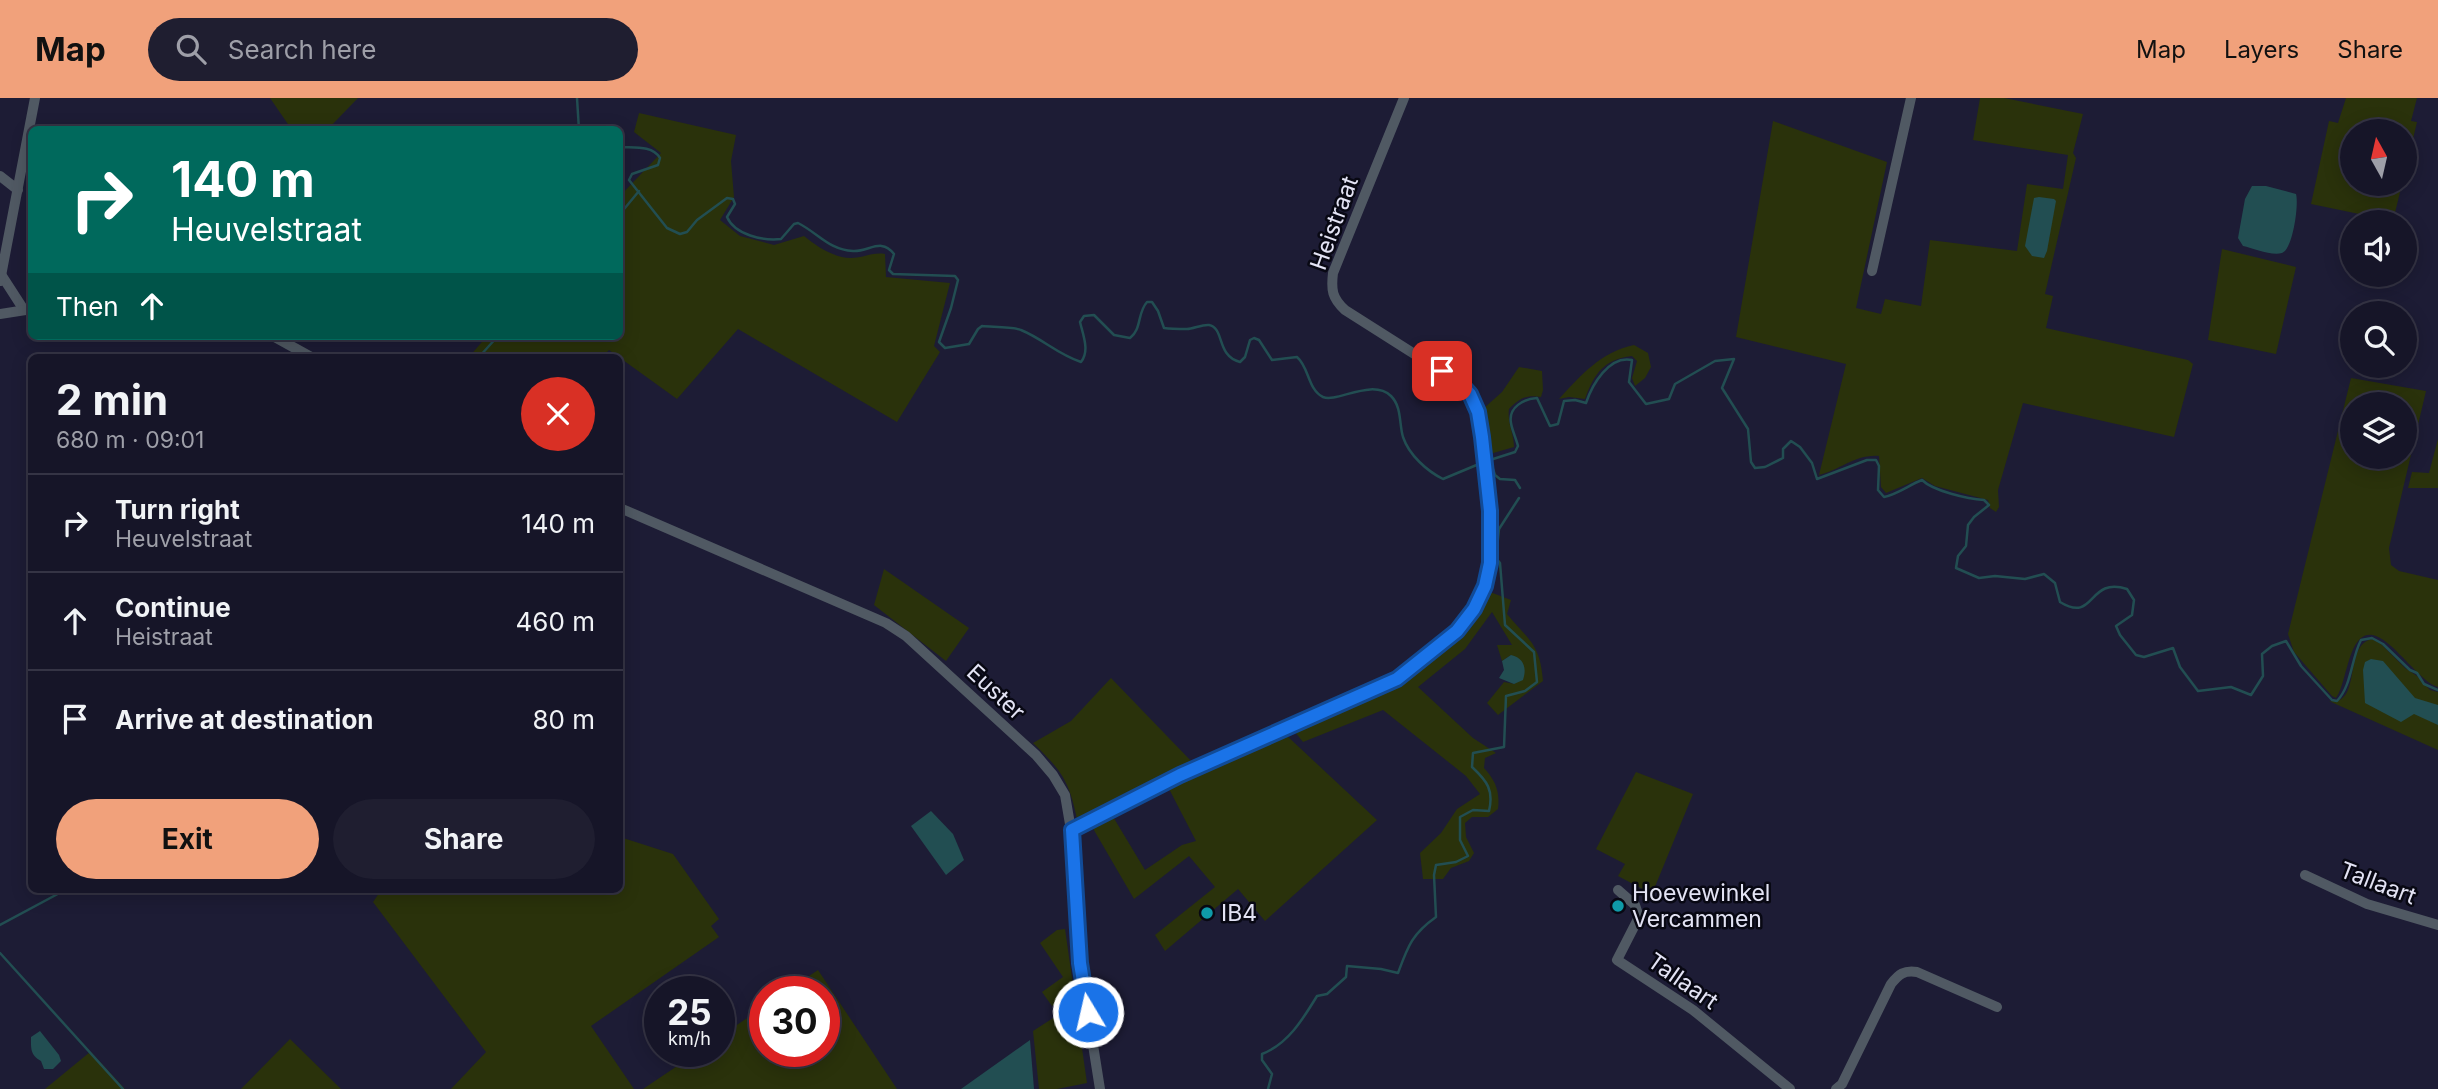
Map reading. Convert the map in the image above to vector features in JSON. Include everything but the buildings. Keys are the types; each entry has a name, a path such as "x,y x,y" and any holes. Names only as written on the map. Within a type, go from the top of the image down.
{"street":[{"path":"30,126 35,98"},
{"name":"Heistraat","path":"1072,830 1180,775 1397,679 1457,631 1474,609 1485,586 1490,563 1490,511 1478,412 1470,394 1460,383 1345,310 1336,301 1331,290 1333,274 1404,98"},
{"path":"1872,271 1911,98"},
{"path":"28,136 1,279 28,309"},
{"path":"0,176 18,190"},
{"path":"0,314 28,309"},
{"path":"281,340 306,354"},
{"name":"Euster","path":"623,509 861,610 906,636 1037,755 1065,795 1072,830 1080,963 1100,1089"},
{"name":"Tallaart","path":"2305,875 2367,904 2438,925"},
{"name":"Tallaart","path":"1618,890 1635,905 1639,917 1617,960 1693,1010 1790,1089"},
{"path":"1836,1089 1842,1084 1891,984 1899,975 1907,971 1917,972 1997,1007"}],"shaded area":[{"path":"270,98 358,98 331,126 289,126"},
{"path":"1980,98 2004,98 2083,114 2073,153 2076,158 2045,294 2053,296 2046,328 2188,360 2193,364 2174,437 2023,403 1998,490 1999,507 1996,512 1990,508 1988,500 1935,486 1922,478 1886,493 1881,487 1879,456 1863,457 1819,475 1846,364 1736,337 1773,121 1887,162 1856,308 1881,314 1885,299 1921,306 1930,240 2017,251 2027,184 2063,189 2068,155 1973,140"},
{"path":"2346,98 2417,98 2412,119 2340,119 2340,196 2399,196 2396,210 2340,210 2311,204 2329,121 2338,123"},
{"path":"639,113 736,135 731,161 734,197 720,220 740,236 774,245 804,236 826,251 845,257 885,254 886,277 950,283 934,346 940,352 897,422 738,329 677,399 623,360 623,354 615,354 609,350 605,354 472,354 484,340 623,340 623,193 661,153 634,132"},
{"path":"2252,186 2266,186 2296,194 2296,216 2292,235 2282,253 2267,253 2243,246 2238,238 2245,199"},
{"path":"2034,198 2056,201 2044,258 2032,256 2025,246"},
{"path":"2222,249 2296,267 2276,354 2208,340"},
{"path":"1634,345 1648,353 1651,367 1645,378 1635,386 1632,378 1637,361 1632,356 1614,360 1601,369 1585,399 1559,399 1602,359"},
{"path":"1519,367 1542,371 1541,397 1523,398 1509,409 1514,447 1490,454 1483,409 1502,392"},
{"path":"2351,378 2426,391 2417,429 2417,392 2348,392"},
{"path":"2340,423 2340,469 2408,469 2389,548 2391,565 2399,571 2438,580 2438,687 2431,684 2391,646 2376,636 2367,635 2354,647 2336,698 2294,652 2288,634"},
{"path":"2438,439 2438,488 2408,488 2412,472 2429,473"},
{"path":"884,569 969,628 946,661 874,605"},
{"path":"1490,592 1511,600 1507,614 1536,650 1543,681 1498,715 1487,703 1504,682 1515,684 1511,655 1502,661 1497,645 1512,645 1492,612 1465,649 1418,687 1473,738 1496,753 1485,758 1484,768 1498,792 1498,809 1488,817 1472,817 1465,823 1466,837 1474,853 1469,861 1451,868 1443,879 1423,879 1420,853 1441,833 1457,809 1480,794 1466,776 1383,710 1303,742 1295,732 1406,678 1446,646 1484,604"},
{"path":"2372,639 2381,644 2430,690 2438,692 2438,750 2329,701 2339,700 2346,694 2357,652 2363,644"},
{"path":"1511,655 1522,661 1525,671 1523,680 1514,684 1499,678 1504,670 1502,661"},
{"path":"2371,659 2383,661 2415,698 2438,705 2438,725 2414,714 2401,722 2365,703 2363,670 2365,662"},
{"path":"1111,678 1193,763 1077,819 1063,776 1033,743 1071,721"},
{"path":"1285,734 1377,820 1265,921 1238,889 1165,951 1155,935 1215,887 1189,856 1134,899 1091,825 1112,815 1145,870 1182,845 1196,841 1167,785"},
{"path":"1636,772 1693,794 1652,894 1618,876 1625,864 1596,849"},
{"path":"931,811 953,834 964,860 946,875 911,826"},
{"path":"623,838 673,854 719,919 711,926 719,937 663,976 644,976 644,989 591,1026 634,1089 451,1089 486,1052 373,902 379,893 623,893"},
{"path":"1065,929 1087,1083 1057,1089 1039,1089 1033,1031 1064,1011 1059,1002 1052,1006 1042,992 1063,977 1040,943 1057,930"},
{"path":"818,970 822,976 809,976"},
{"path":"840,1003 897,1089 643,1089 676,1067 735,1067 735,1026 749,1017 749,1067 840,1067"},
{"path":"40,1031 59,1055 61,1061 53,1069 44,1069 32,1051 31,1037"},
{"path":"290,1039 341,1089 241,1089"},
{"path":"1030,1040 1034,1089 961,1089"},
{"path":"90,1052 125,1089 45,1089"}],"waterway":[{"path":"577,98 579,126"},
{"path":"623,147 648,149 660,158 658,165 632,174 629,180 667,228 680,234 687,232 697,220 727,198 733,199 735,204 727,217 736,228 750,236 781,239 798,223 837,248 859,251 884,246 894,254 889,270 893,274 955,276 958,280 939,342 945,348 969,344 982,326 1009,328 1029,334 1081,362 1085,348 1080,322 1084,316 1094,315 1114,335 1130,338 1136,330 1144,306 1147,302 1152,302 1164,328 1187,329 1207,325 1214,327 1232,359 1240,362 1245,357 1250,340 1254,338 1259,340 1272,360 1297,357 1314,389 1323,397 1337,397 1374,389 1383,391 1395,400 1403,437 1414,456 1443,479 1479,464"},
{"path":"623,210 639,191"},
{"path":"482,354 494,340"},
{"path":"1520,488 1515,480 1500,479 1495,475 1490,460 1515,452 1518,446 1511,417 1514,408 1522,402 1537,398 1550,426 1558,424 1564,401 1586,403 1597,380 1616,362 1632,360 1629,382 1646,404 1669,399 1675,384 1715,361 1734,359 1722,388 1748,429 1751,462 1755,468 1765,467 1783,458 1783,449 1791,441 1800,447 1812,463 1817,479 1867,460 1876,460 1879,466 1878,490 1884,497 1922,480 1942,491 1984,500 1989,505 1968,525 1966,546 1958,556 1956,568 1979,578 1995,576 2025,579 2044,574 2055,583 2060,602 2072,607 2086,604 2105,589 2127,589 2134,600 2132,615 2116,626 2120,635 2136,655 2144,657 2173,648 2180,667 2198,691 2231,687 2251,695 2263,676 2262,654 2272,646 2286,641 2301,666 2332,700 2337,701 2349,680 2361,640 2372,638 2417,673 2424,684 2438,690"},
{"path":"1268,1089 1272,1074 1262,1060 1262,1054 1287,1037 1317,996 1327,994 1346,977 1347,966 1398,973 1412,941 1421,929 1436,917 1436,865 1456,862 1468,856 1460,840 1460,817 1473,810 1489,811 1490,792 1472,767 1473,753 1504,747 1506,696 1525,691 1537,682 1534,652 1505,625 1500,563 1496,558 1499,529 1519,498"},
{"path":"0,925 60,893"},
{"path":"0,953 123,1089"}],"place":[{"name":"Hoevewinkel Vercammen","path":"1618,906"},
{"name":"IB4","path":"1207,913"}],"route":[{"path":"1088,1012 1080,963 1072,830 1180,775 1397,679 1457,631 1474,609 1485,586 1490,563 1490,511 1482,437 1478,412 1470,394 1460,383 1442,371"}]}
